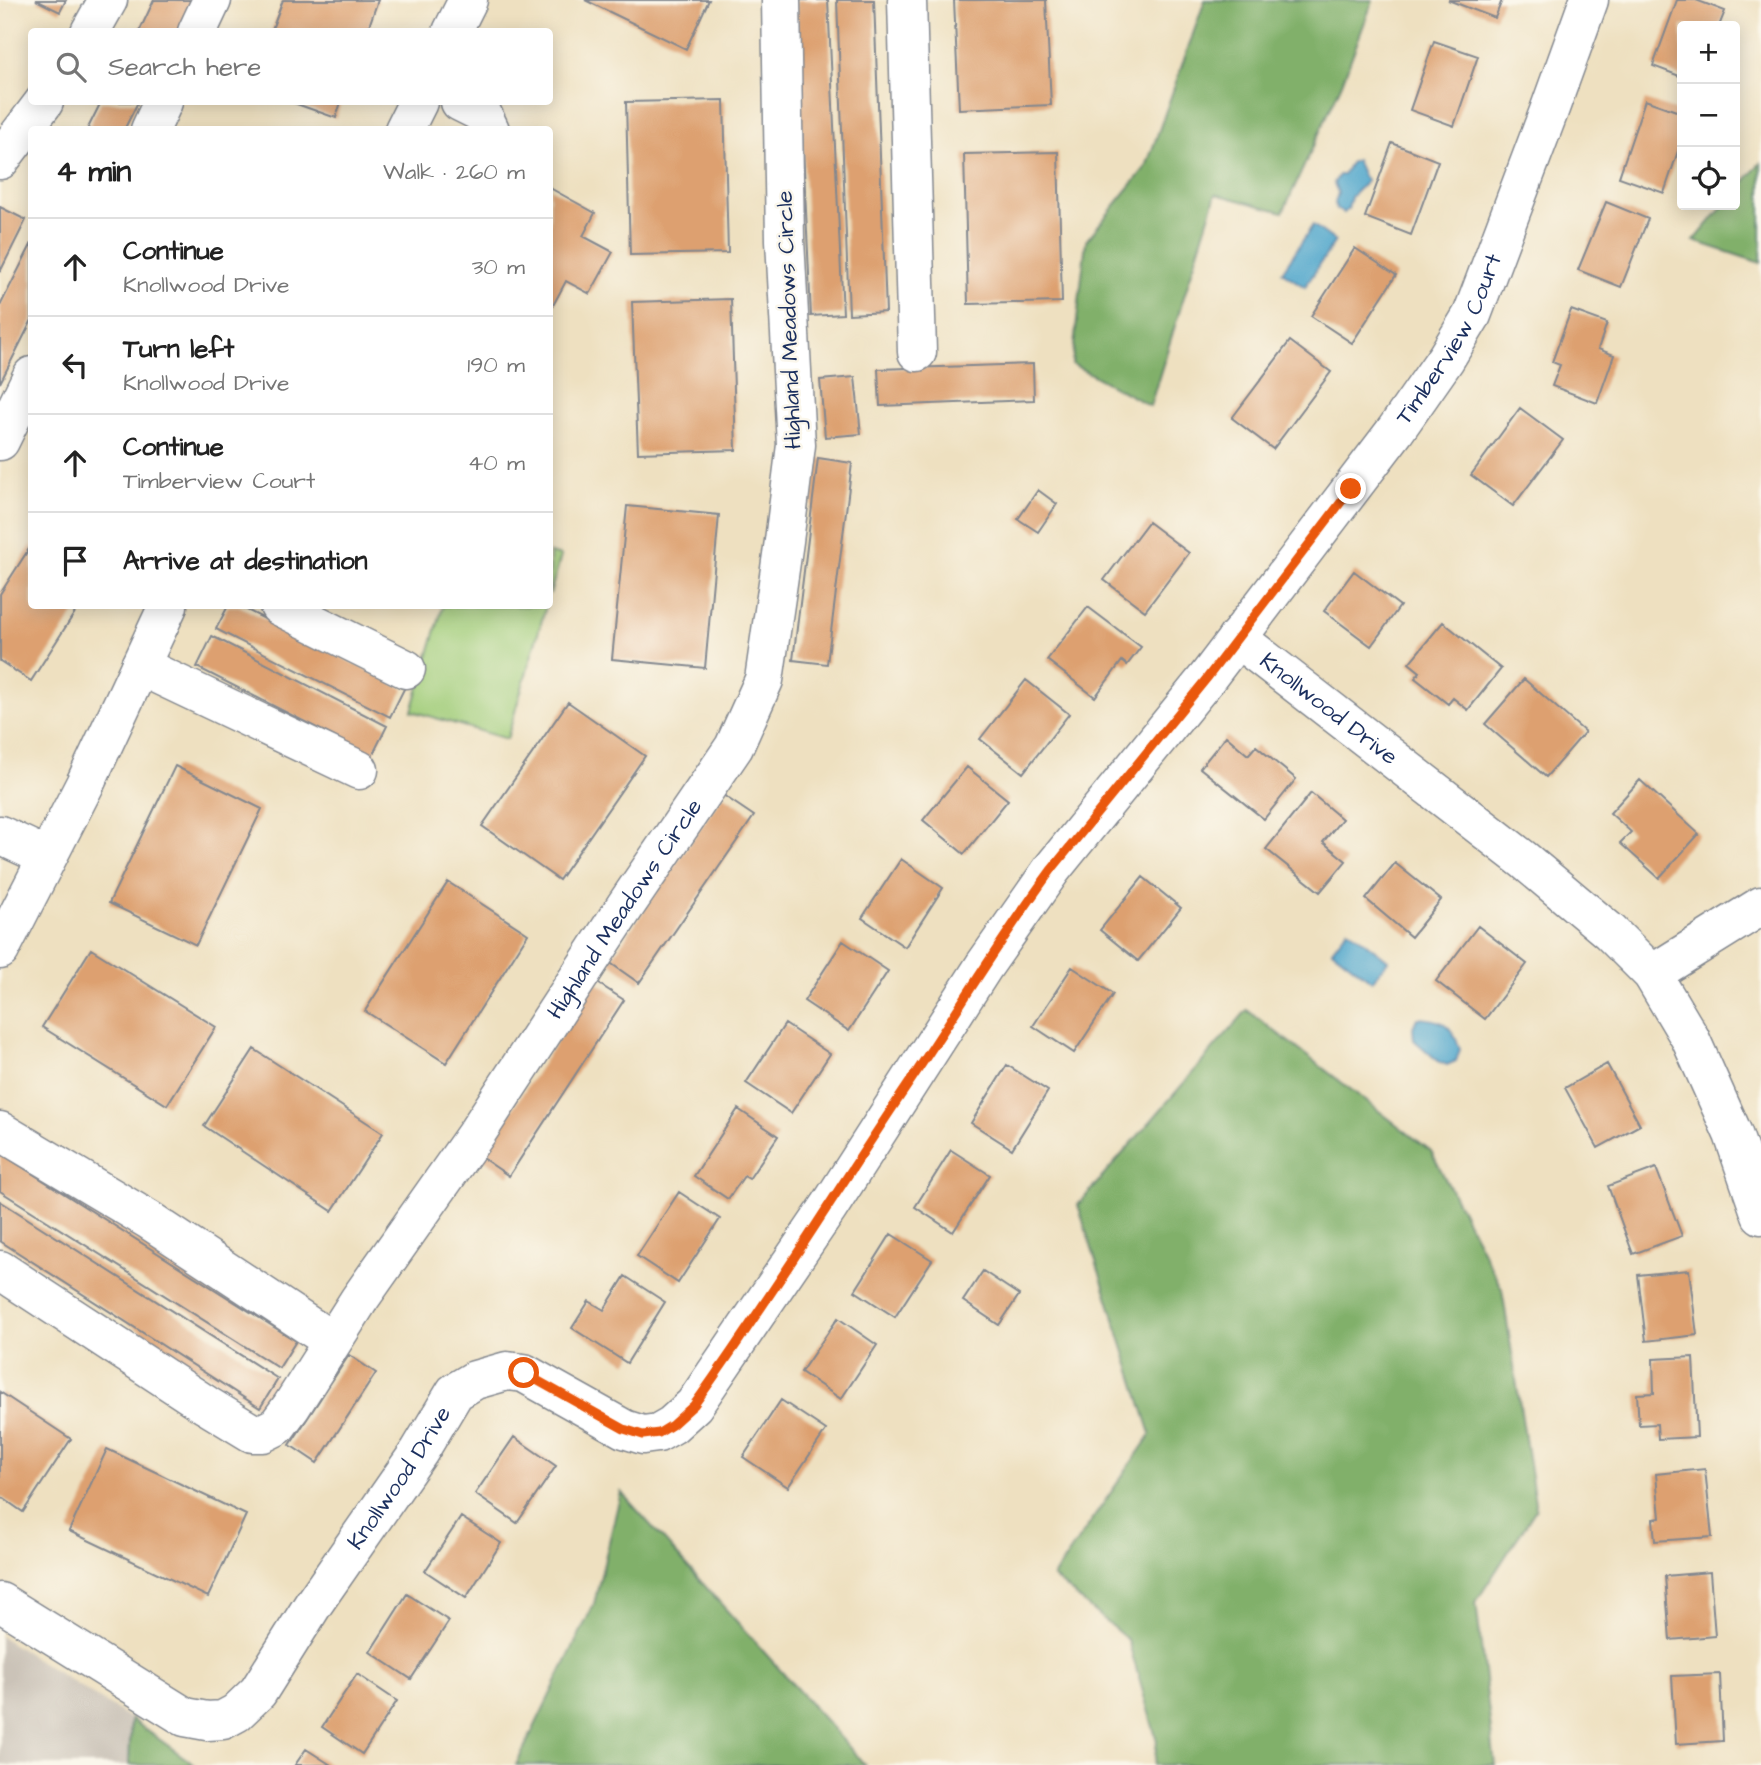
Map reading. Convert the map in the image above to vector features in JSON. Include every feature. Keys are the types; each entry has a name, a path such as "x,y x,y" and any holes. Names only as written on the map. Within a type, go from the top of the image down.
{"street":[{"path":"92,28 108,0"},
{"path":"199,28 212,0"},
{"path":"454,28 468,0"},
{"name":"Highland Meadows Circle","path":"0,1270 253,1433 263,1433 277,1426 359,1300 478,1131 626,905 734,747 764,680 796,445 785,240 780,0"},
{"path":"907,0 917,352"},
{"name":"Timberview Court","path":"1237,638 1395,431 1446,358 1472,315 1589,0"},
{"path":"0,160 42,105"},
{"path":"152,126 162,105"},
{"path":"406,126 416,105"},
{"path":"466,105 482,113 488,126"},
{"path":"0,441 28,384"},
{"path":"0,950 85,785 166,609"},
{"path":"285,609 406,669"},
{"name":"Knollwood Drive","path":"0,1602 185,1717 207,1721 223,1720 236,1713 258,1692 314,1603 419,1452 455,1392 475,1381 507,1371 524,1373 624,1429 643,1435 659,1433 672,1425 694,1405 713,1378 829,1207 984,966 1031,898 1237,638 1524,860 1610,932 1652,974 1690,1038 1733,1134 1761,1215"},
{"path":"139,666 359,770"},
{"path":"0,835 47,857"},
{"path":"1652,974 1761,906"},
{"path":"0,1131 149,1220 332,1341"}],"shaded area":[{"path":"0,1636 131,1719 129,1765 0,1765"}],"green space":[{"path":"1205,0 1373,0 1342,83 1283,212 1216,194 1150,406 1072,364 1086,241 1146,167"},
{"path":"1761,162 1761,263 1694,241 1720,210 1740,210 1740,187"},
{"path":"553,554 561,556 553,584"},
{"path":"442,609 545,609 507,739 412,711"},
{"path":"1247,1010 1431,1151 1502,1289 1536,1509 1476,1602 1495,1765 1154,1765 1157,1741 1128,1640 1053,1577 1151,1434 1078,1205"},
{"path":"621,1492 865,1765 516,1765 594,1604"},
{"path":"131,1719 195,1765 129,1765"}],"water":[{"path":"1356,160 1367,181 1351,197 1344,213 1336,209 1338,193 1334,183 1350,163"},
{"path":"1313,225 1335,241 1305,287 1282,272"},
{"path":"1348,929 1388,960 1372,981 1332,950"},
{"path":"1417,1018 1434,1020 1450,1028 1460,1049 1456,1061 1447,1065 1439,1062 1414,1040 1413,1027"}],"building":[{"path":"36,0 66,0 60,12"},
{"path":"154,0 198,0 185,28 141,28"},
{"path":"283,0 378,0 368,28 272,28"},
{"path":"585,0 709,0 686,49"},
{"path":"796,0 828,0 843,314 811,316"},
{"path":"837,0 874,0 886,312 849,314"},
{"path":"954,0 1046,0 1051,105 959,109"},
{"path":"1448,0 1502,0 1495,18"},
{"path":"1677,0 1696,0 1725,11 1721,21 1677,21 1677,75 1653,66"},
{"path":"1434,41 1478,56 1454,126 1410,110"},
{"path":"724,100 728,253 630,255 626,102"},
{"path":"1645,100 1677,111 1677,154 1664,193 1619,177"},
{"path":"100,105 136,105 126,126 89,126"},
{"path":"299,105 340,105 336,118"},
{"path":"1392,143 1438,161 1411,235 1365,217"},
{"path":"1058,152 1062,302 968,304 964,154"},
{"path":"553,190 595,213 583,236 613,252 590,294 566,281 553,305"},
{"path":"1606,202 1648,219 1621,287 1578,270"},
{"path":"0,207 26,220 0,272"},
{"path":"1355,248 1396,275 1352,343 1311,316"},
{"path":"28,251 28,328 0,383 0,306"},
{"path":"731,299 736,450 638,453 632,302"},
{"path":"1571,310 1607,323 1598,349 1614,355 1597,403 1552,386 1560,365 1552,362"},
{"path":"1290,341 1331,372 1273,449 1232,418"},
{"path":"1033,364 1034,400 880,406 878,369"},
{"path":"855,377 861,434 825,437 820,380"},
{"path":"1520,408 1563,440 1513,506 1471,475"},
{"path":"818,458 852,463 827,664 793,660"},
{"path":"1038,490 1057,504 1038,532 1018,519"},
{"path":"627,506 719,515 705,668 612,659"},
{"path":"1148,522 1189,553 1145,611 1104,580"},
{"path":"28,550 28,609 77,609 31,681 0,661 0,594"},
{"path":"1354,571 1400,606 1371,646 1324,611"},
{"path":"1088,607 1141,647 1127,665 1122,661 1095,697 1047,660"},
{"path":"226,609 245,609 404,689 390,717 216,629"},
{"path":"1443,622 1501,669 1468,710 1453,698 1448,704 1415,678 1420,672 1409,663"},
{"path":"212,636 387,726 372,756 197,667"},
{"path":"1524,679 1585,732 1546,777 1485,724"},
{"path":"1026,680 1069,714 1023,773 980,739"},
{"path":"568,702 645,756 559,880 482,826"},
{"path":"1226,736 1248,755 1256,746 1296,779 1264,819 1200,768"},
{"path":"175,766 262,809 196,945 109,903"},
{"path":"967,767 1008,800 964,854 923,820"},
{"path":"1640,780 1699,834 1659,878 1620,843 1631,832 1610,813"},
{"path":"1311,793 1342,819 1323,842 1346,861 1320,892 1266,849"},
{"path":"723,795 754,816 639,983 609,962"},
{"path":"901,859 943,888 905,947 862,918"},
{"path":"1395,863 1441,900 1411,937 1366,899"},
{"path":"1143,877 1181,908 1138,961 1100,930"},
{"path":"448,882 528,934 446,1063 365,1011"},
{"path":"1478,926 1527,964 1485,1019 1436,981"},
{"path":"843,941 888,971 849,1031 804,1001"},
{"path":"91,949 216,1027 167,1105 42,1027"},
{"path":"1072,967 1113,994 1074,1053 1033,1026"},
{"path":"596,982 624,1000 509,1176 481,1157"},
{"path":"785,1024 830,1054 791,1113 746,1083"},
{"path":"254,1049 383,1133 332,1211 204,1126"},
{"path":"1607,1064 1640,1125 1598,1148 1565,1088"},
{"path":"1007,1065 1048,1091 1012,1149 971,1123"},
{"path":"738,1109 778,1136 749,1179 744,1176 728,1199 694,1176"},
{"path":"951,1150 990,1175 953,1232 915,1207"},
{"path":"0,1153 296,1341 279,1368 0,1191"},
{"path":"1656,1168 1682,1236 1633,1254 1608,1186"},
{"path":"679,1192 720,1219 678,1283 637,1256"},
{"path":"0,1201 278,1379 260,1408 0,1241"},
{"path":"891,1234 932,1260 895,1317 855,1291"},
{"path":"1689,1270 1697,1335 1646,1341 1638,1275"},
{"path":"983,1271 1019,1295 999,1325 963,1301"},
{"path":"625,1276 665,1302 627,1363 572,1328 589,1301 604,1310"},
{"path":"838,1318 877,1345 841,1399 801,1372"},
{"path":"349,1355 376,1373 317,1463 290,1445"},
{"path":"1693,1357 1697,1437 1658,1439 1657,1424 1639,1425 1637,1394 1654,1393 1653,1359"},
{"path":"0,1392 71,1439 23,1512 0,1496"},
{"path":"781,1400 826,1430 788,1487 743,1457"},
{"path":"514,1437 556,1466 517,1523 475,1494"},
{"path":"107,1449 246,1515 208,1597 69,1531"},
{"path":"1705,1469 1712,1537 1655,1541 1653,1519 1660,1518 1656,1474"},
{"path":"461,1517 501,1543 466,1598 425,1571"},
{"path":"1710,1572 1715,1636 1670,1640 1665,1576"},
{"path":"407,1594 449,1621 411,1679 370,1652"},
{"path":"357,1674 397,1701 362,1754 322,1727"},
{"path":"1720,1674 1723,1741 1676,1744 1672,1676"},
{"path":"306,1749 331,1765 295,1765"}],"route":[{"path":"524,1373 624,1429 643,1435 659,1433 694,1405 829,1207 984,966 1031,898 1207,678 1351,489"}]}
